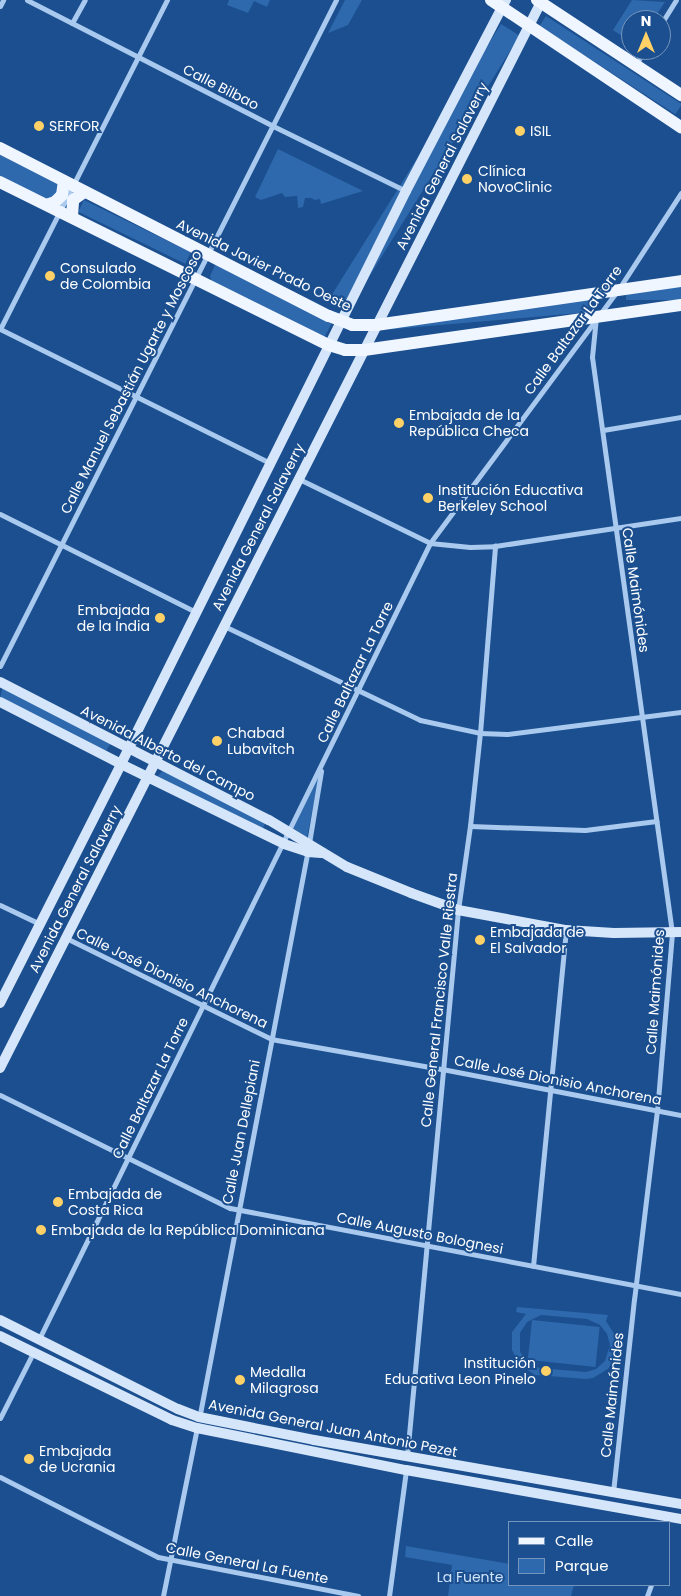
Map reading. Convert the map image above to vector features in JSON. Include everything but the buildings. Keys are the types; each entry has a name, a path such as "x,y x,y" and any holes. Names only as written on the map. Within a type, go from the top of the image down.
{"main road":[{"path":"491,0 504,4 529,26 681,128"},
{"path":"540,1 681,95"},
{"name":"Avenida General Salaverry","path":"0,1068 540,1"},
{"name":"Avenida General Salaverry","path":"0,1003 406,191 504,4"},
{"name":"Avenida Javier Prado Oeste","path":"0,148 341,322 357,326 376,325 681,280"},
{"path":"0,182 49,204 329,345 345,350 364,350 681,304"},
{"path":"49,204 55,202 73,186"},
{"path":"66,213 73,200 73,186"},
{"name":"Avenida Alberto del Campo","path":"0,682 156,761 290,832 308,848"},
{"name":"Avenida Alberto del Campo","path":"0,702 284,844 308,848 321,853 347,867 410,894 458,910 566,930 676,932"},
{"name":"Avenida General Juan Antonio Pezet","path":"0,1320 178,1409 199,1417 681,1504"},
{"name":"Avenida General Juan Antonio Pezet","path":"0,1336 172,1420 197,1428 659,1519 681,1519"}],"street":[{"path":"0,6 3,0"},
{"name":"Calle Bilbao","path":"27,0 273,126 406,191"},
{"path":"72,23 85,0"},
{"path":"73,186 167,0"},
{"name":"Calle Manuel Sebastián Ugarte y Moscoso","path":"0,666 336,0"},
{"path":"636,65 639,60"},
{"name":"Calle Baltazar La Torre","path":"39,1340 360,690 430,544 596,317 618,290 681,194"},
{"path":"66,213 0,329 270,463"},
{"name":"Calle Maimónides","path":"596,317 592,357 656,821 676,932 613,1493"},
{"path":"603,430 681,417"},
{"path":"298,479 430,544 470,548 495,546 681,518"},
{"path":"0,514 197,612"},
{"name":"Calle General Francisco Valle Riestra","path":"407,1456 458,910 470,826 480,733 495,546"},
{"path":"224,626 420,720 480,733 507,734 681,712"},
{"name":"Calle Baltazar La Torre","path":"308,848 322,766"},
{"path":"470,826 585,830 656,821"},
{"name":"Calle Juan Dellepiani","path":"163,1596 308,848"},
{"path":"0,905 40,924"},
{"path":"533,1266 566,930"},
{"name":"Calle José Dionisio Anchorena","path":"66,938 270,1039 442,1069 681,1115"},
{"name":"Calle Augusto Bolognesi","path":"0,1095 238,1210 681,1294"},
{"path":"0,1418 33,1353"},
{"path":"389,1596 406,1470"},
{"name":"Calle General La Fuente","path":"0,1477 158,1557 358,1596"},
{"path":"647,1596 651,1586"},
{"path":"651,1586 652,1596"}],"green space":[{"path":"229,0 270,0 267,7 254,1 248,13 227,5"},
{"path":"345,0 362,0 348,25 328,33"},
{"path":"632,0 665,2 660,10 626,10"},
{"path":"546,16 681,104 675,114 539,26"},
{"path":"621,17 621,35 613,30"},
{"path":"501,24 520,36 351,306 332,295"},
{"path":"278,149 363,191 321,204 320,199 305,198 303,207 298,208 297,196 285,197 282,193 261,200 255,197"},
{"path":"0,155 60,184 53,201 0,177"},
{"path":"84,200 191,252 185,264 78,212"},
{"path":"215,265 220,265 333,321 324,338 212,283 210,276"},
{"path":"626,287 681,287 681,300 626,300"},
{"path":"589,300 590,312 389,330 388,318"},
{"path":"3,686 111,743 106,751 0,698"},
{"path":"164,769 267,820 263,828 157,777"},
{"path":"319,775 307,838 292,832"},
{"path":"517,1307 608,1315 606,1321 618,1343 615,1357 608,1369 593,1378 535,1375 519,1364 512,1350 512,1332 526,1314 516,1312","holes":["541,1315 587,1319 600,1325 607,1334 610,1345 605,1361 596,1369 586,1372 539,1368 529,1363 520,1352 520,1333 527,1322"]},
{"path":"532,1320 600,1327 595,1367 528,1360"},
{"name":"La Fuente","path":"406,1546 508,1564 508,1586 574,1586 571,1596 448,1596 452,1565 405,1557"}],"place":[{"name":"SERFOR","path":"39,126"},
{"name":"ISIL","path":"520,131"},
{"name":"Clínica NovoClinic","path":"467,179"},
{"name":"Consulado de Colombia","path":"50,276"},
{"name":"Embajada de la República Checa","path":"399,423"},
{"name":"Institución Educativa Berkeley School","path":"428,498"},
{"name":"Embajada de la India","path":"160,618"},
{"name":"Chabad Lubavitch","path":"217,741"},
{"name":"Embajada de El Salvador","path":"480,940"},
{"name":"Embajada de Costa Rica","path":"58,1202"},
{"name":"Embajada de la República Dominicana","path":"41,1230"},
{"name":"Institución Educativa Leon Pinelo","path":"546,1371"},
{"name":"Medalla Milagrosa","path":"240,1380"},
{"name":"Embajada de Ucrania","path":"29,1459"}]}
